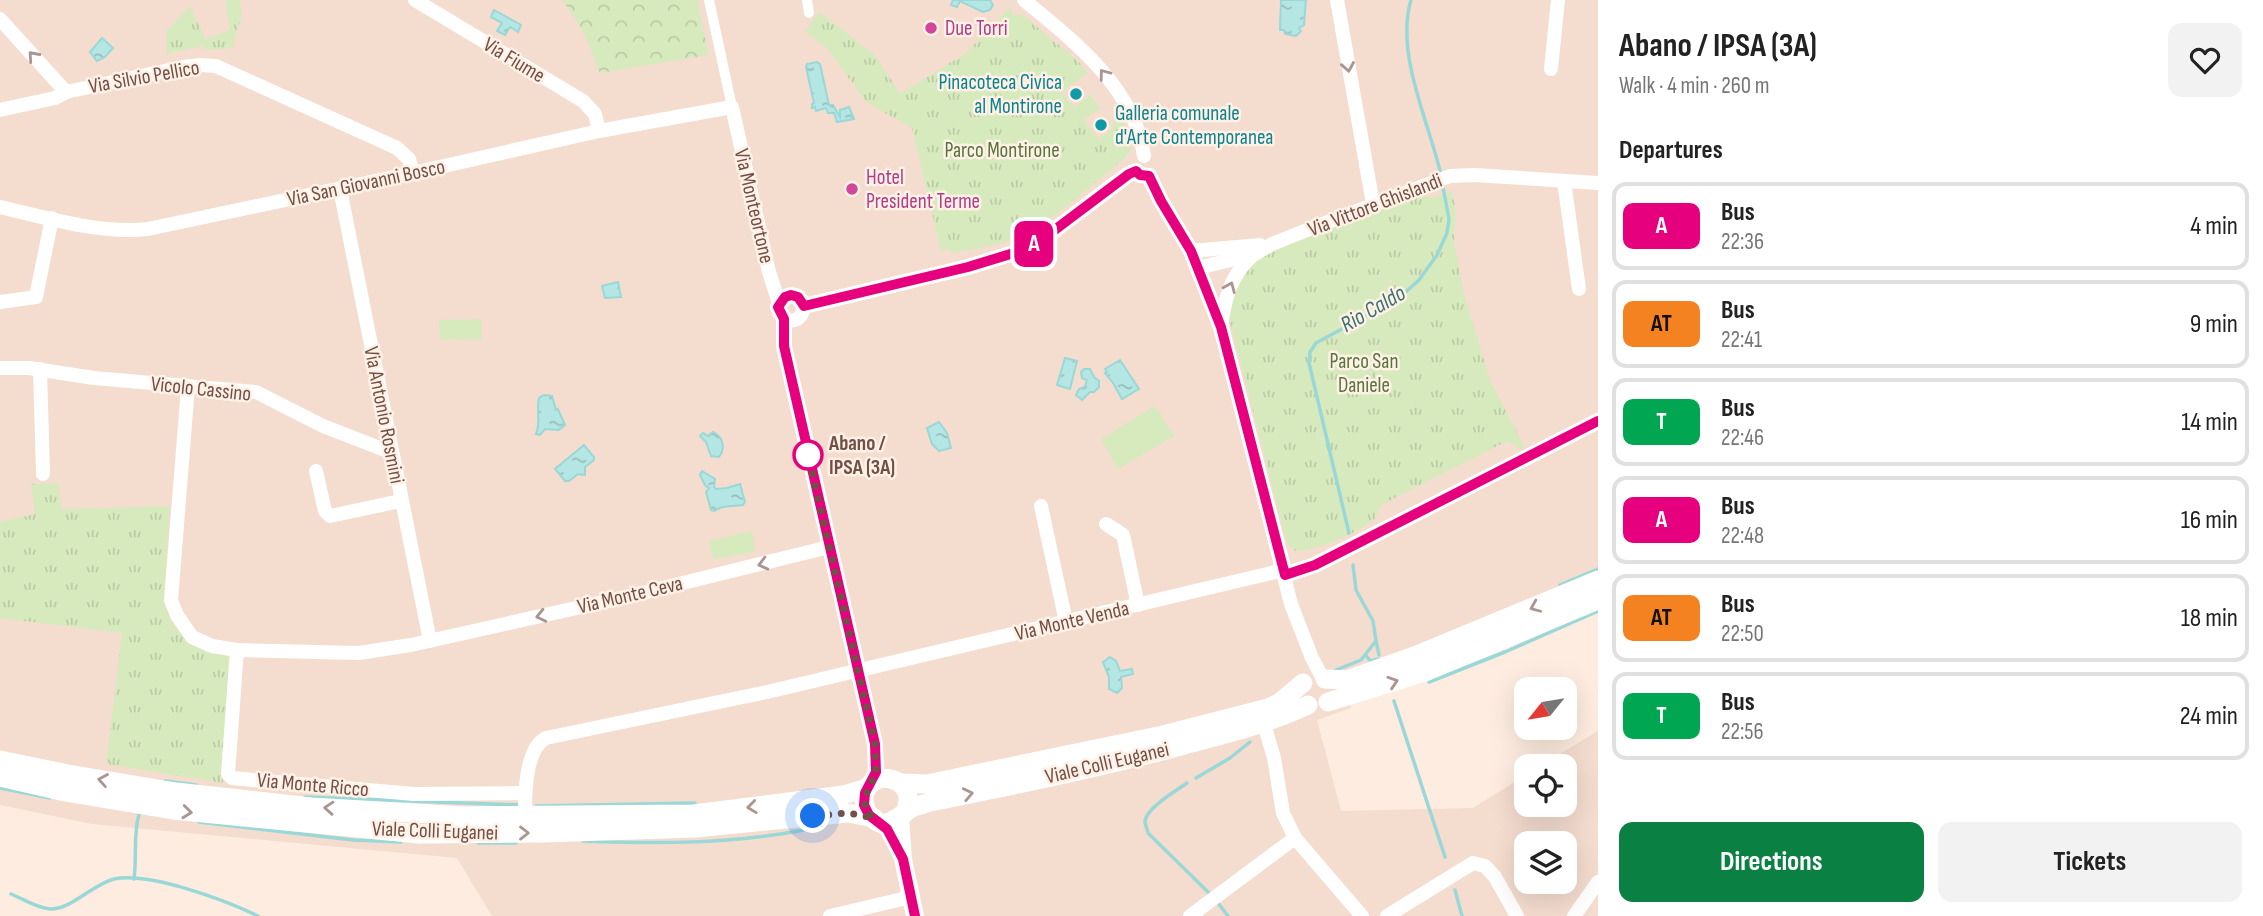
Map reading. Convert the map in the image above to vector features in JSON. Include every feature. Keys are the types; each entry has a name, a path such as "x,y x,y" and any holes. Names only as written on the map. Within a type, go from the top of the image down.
{"main road":[{"path":"1314,680 1347,680 1417,655 1598,580"},
{"name":"Viale Colli Euganei","path":"0,777 65,792 173,810 419,834 695,828 848,813 890,818 930,802 1066,774 1264,724 1318,703 1425,671 1598,600"},
{"path":"1314,680 1331,687 1332,692 1318,703 1302,698 1314,680"},
{"name":"Viale Colli Euganei","path":"0,760 114,782 244,800 421,814 694,814 832,797 869,786 882,778 927,784 1163,735 1279,704 1314,680"},
{"path":"869,786 864,805 890,818 909,801 905,788 898,781"}],"street":[{"name":"Via Fiume","path":"415,0 583,101 595,114 599,131"},
{"path":"709,0 732,107"},
{"path":"807,0 809,13"},
{"path":"804,306 968,267 1017,252 1044,238 1113,184 1143,173 1154,172 1155,164 1144,156 1133,119 1103,71 1083,50 1024,0"},
{"path":"1336,0 1373,204"},
{"path":"1551,69 1558,0"},
{"name":"Via Silvio Pellico","path":"0,19 66,92 183,67 216,66 397,148 409,159 413,173"},
{"path":"0,110 55,98 66,92"},
{"name":"Via San Giovanni Bosco","path":"0,207 123,232 148,229 599,131 732,107"},
{"name":"Via Monteortone","path":"732,107 769,272 779,303 779,312 784,319 784,346 875,744"},
{"path":"1143,173 1191,251 1221,327 1292,604 1312,658 1314,680"},
{"name":"Via Vittore Ghislandi","path":"1221,327 1228,288 1242,265 1255,254 1272,244 1373,204 1450,176 1474,175 1598,183"},
{"path":"1564,181 1579,289"},
{"name":"Via Antonio Rosmini","path":"340,189 429,640"},
{"path":"0,302 36,296 52,218"},
{"name":"Via Vittore Ghislandi","path":"1191,251 1272,244"},
{"name":"Via Vittore Ghislandi","path":"1199,268 1255,254"},
{"path":"779,303 785,297 794,296 801,300 804,306 803,313 797,320 784,319"},
{"name":"Vicolo Cassino","path":"0,368 40,369 94,379 256,392 323,426 385,450 390,449"},
{"path":"40,369 43,474"},
{"name":"Via Monte Ceva","path":"188,387 171,600 177,615 192,637 212,646 237,650 359,653 617,599 829,547"},
{"name":"Via Monte Venda","path":"859,669 1315,565 1598,421"},
{"path":"316,471 325,511 330,516 400,501"},
{"path":"1041,506 1066,622"},
{"path":"1106,524 1123,535 1138,605"},
{"name":"Via Monte Ricco","path":"237,650 228,774 232,778 414,794 525,793"},
{"path":"525,816 525,793 532,756 538,742 546,738 767,692 859,669"},
{"path":"1264,724 1283,813 1295,838 1362,916"},
{"path":"875,744 884,767 898,781"},
{"path":"869,786 876,772 875,744"},
{"path":"890,818 891,836 903,859 915,916"},
{"path":"1190,916 1295,838"},
{"path":"1387,916 1473,863 1485,866 1495,877 1517,916"},
{"path":"1577,915 1598,882"},
{"path":"830,916 911,897"}],"shaded area":[{"path":"0,0 1598,0 1598,590 1346,692 1351,708 1317,720 1341,811 1473,808 1514,782 1514,817 1577,817 1577,754 1560,754 1598,731 1598,916 492,916 457,858 92,824 0,805"}],"green space":[{"path":"225,0 240,0 242,15 232,48 209,50 202,46 166,54 167,30 190,6 205,39 230,30"},
{"path":"562,0 697,0 709,55 600,73 579,26"},
{"name":"Parco Montirone","path":"1010,7 1014,16 1022,14 1080,63 1088,73 1061,92 1074,107 1090,95 1100,108 1084,120 1099,139 1114,128 1111,123 1121,116 1132,148 1126,157 1072,202 1030,232 984,247 952,253 946,249 942,251 942,256 912,128 866,102 827,48 805,32 819,12 875,55 900,94 966,53"},
{"name":"Parco San Daniele","path":"1452,191 1456,212 1454,242 1464,294 1490,380 1525,448 1522,450 1507,441 1381,505 1374,519 1358,530 1324,545 1295,551 1287,543 1285,536 1230,322 1231,291 1253,262 1266,254 1424,194 1431,198"},
{"path":"481,319 482,339 440,340 439,320"},
{"path":"1155,406 1174,436 1118,469 1101,439"},
{"path":"59,483 61,509 170,506 164,599 170,620 187,642 230,656 223,783 106,764 122,633 0,618 0,522 35,514 31,484"},
{"path":"752,531 755,552 713,559 709,541"}],"water":[{"path":"953,0 990,0 993,5 990,10 983,12 960,1 957,7 951,5"},
{"path":"1281,0 1306,0 1304,25 1299,28 1301,31 1296,36 1280,30"},
{"path":"494,10 521,25 518,32 510,27 505,35 497,31 502,23 491,17"},
{"path":"102,38 113,48 97,61 90,52"},
{"path":"807,64 820,64 829,105 833,105 840,117 840,110 849,107 854,119 837,122 834,113 828,113 826,108 816,111 815,107 812,108 814,103 806,67"},
{"path":"618,282 621,297 605,298 602,286"},
{"path":"1065,358 1077,361 1070,389 1057,385"},
{"path":"1120,360 1139,389 1122,399 1105,373 1105,369"},
{"path":"1090,369 1099,381 1099,387 1082,400 1076,395 1079,389 1085,387 1087,380 1082,378 1081,372"},
{"path":"544,395 552,396 565,425 559,430 545,429 540,435 536,434 538,403 539,398"},
{"path":"939,422 947,433 951,448 939,451 932,444 927,428"},
{"path":"713,432 722,443 719,457 711,456 706,442 700,436 703,433 708,436"},
{"path":"584,445 594,460 585,467 585,475 578,474 565,481 555,469"},
{"path":"702,471 715,479 716,489 740,484 745,502 743,505 711,510 706,492 709,488 700,475"},
{"path":"1110,657 1116,661 1120,671 1132,669 1133,674 1121,677 1122,688 1117,693 1109,689 1109,677 1103,662"}],"waterway":[{"name":"Rio Caldo","path":"1411,0 1407,21 1410,65 1441,175"},
{"name":"Rio Caldo","path":"1349,533 1309,363 1310,352 1316,343 1399,298 1419,280 1437,255 1447,233 1449,219 1442,182"},
{"path":"1336,670 1361,660 1376,641 1373,621 1356,590 1353,565"},
{"path":"1560,585 1598,569"},
{"path":"1429,682 1598,611"},
{"path":"1376,641 1379,655"},
{"path":"1365,655 1371,661 1378,659"},
{"path":"1394,701 1445,857"},
{"path":"1196,778 1230,758 1250,742"},
{"path":"165,781 196,785"},
{"path":"1187,783 1150,811 1145,823 1148,833 1211,895"},
{"path":"0,788 50,798"},
{"path":"305,797 520,805"},
{"path":"536,806 695,803"},
{"path":"134,879 139,814"},
{"path":"199,822 353,840 401,842"},
{"path":"583,841 694,842 804,830"},
{"path":"478,843 516,843"},
{"path":"11,894 46,909 59,908 106,882 129,878 167,883 227,902 258,916"},
{"path":"1455,890 1462,916"},
{"path":"1218,903 1228,916"}],"bus line":[{"name":"A","path":"915,916 903,859 887,829 869,815 864,805 865,793 876,772 875,744 784,346 784,319 778,307 782,299 791,295 798,297 804,306 968,267 1017,252 1044,238 1129,174 1136,171 1144,177 1149,176 1191,251 1221,327 1285,575 1315,565 1598,421"}],"place":[{"name":"Due Torri","path":"931,28"},
{"name":"Pinacoteca Civica al Montirone","path":"1076,94"},
{"name":"Galleria comunale d'Arte Contemporanea","path":"1101,125"},
{"name":"Hotel President Terme","path":"852,189"},
{"name":"Abano / IPSA (3A)","path":"808,455"}],"route":[{"path":"808,455 806,446 859,669 875,744 876,772 864,799 866,810 874,818 848,813 813,816"}]}
